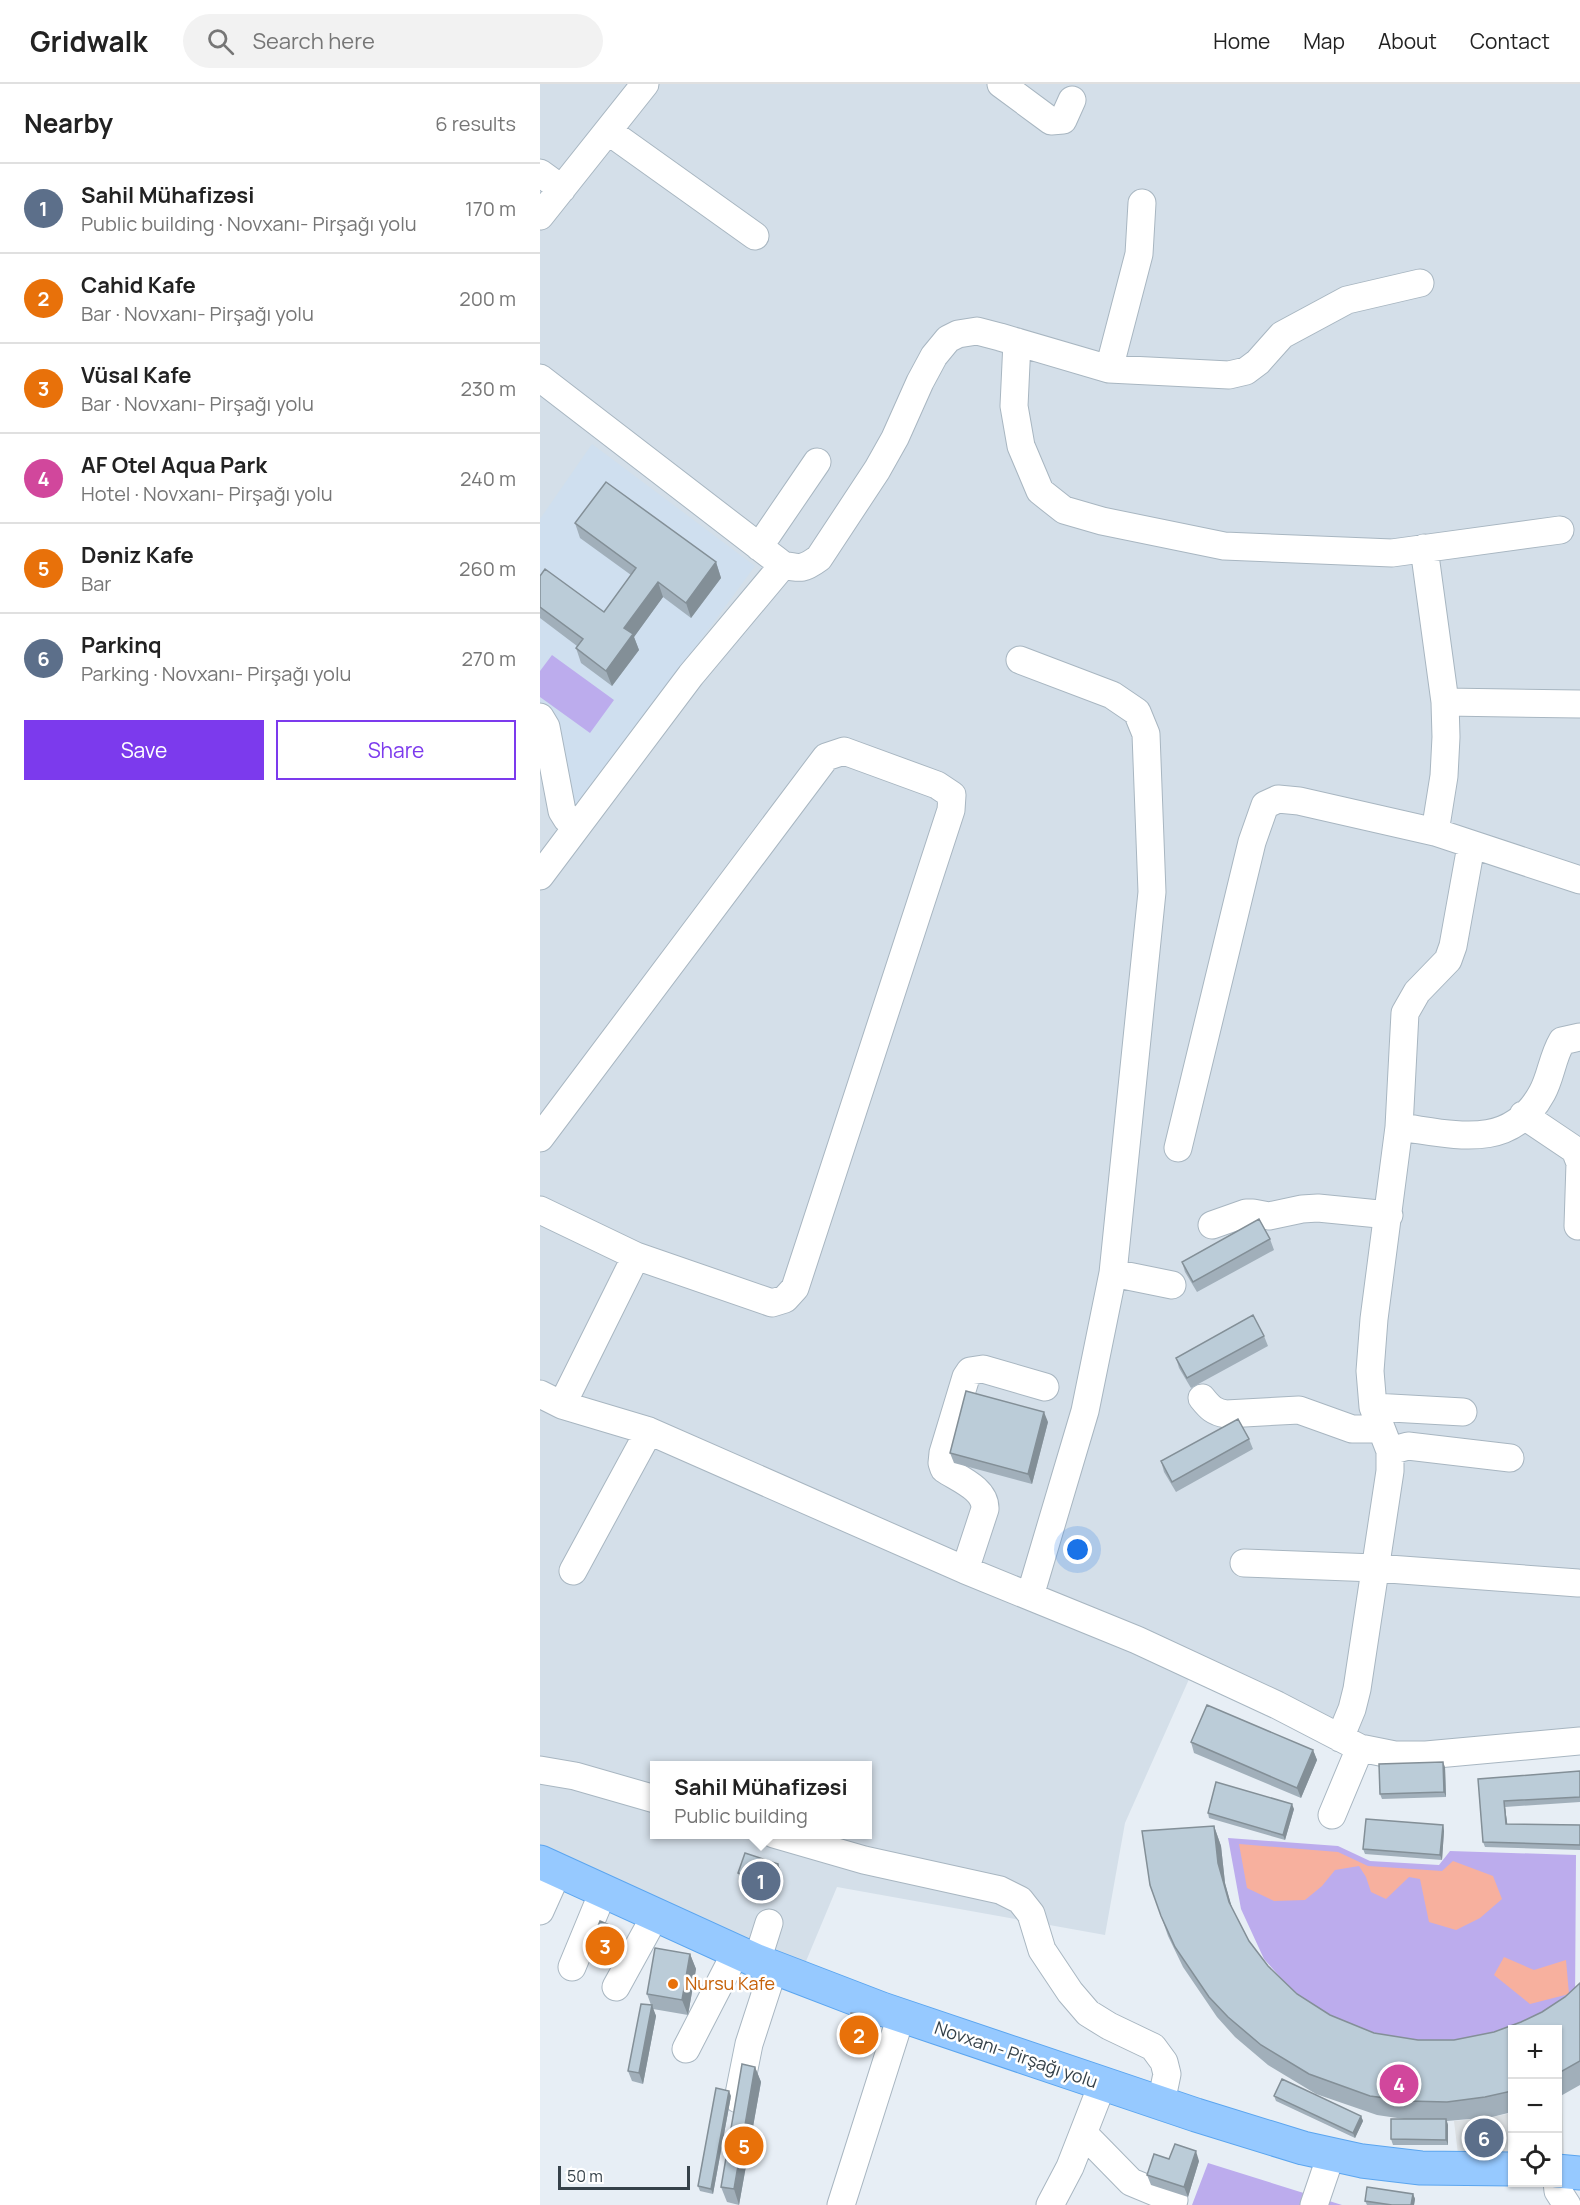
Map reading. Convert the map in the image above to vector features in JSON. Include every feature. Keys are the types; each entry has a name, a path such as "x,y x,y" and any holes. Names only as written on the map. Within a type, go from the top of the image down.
{"main road":[{"name":"Novxanı- Pirşağı yolu","path":"549,1867 756,1960 901,2016 1102,2085 1282,2142 1362,2161 1421,2168 1508,2169"},
{"path":"1562,2171 1580,2173"}],"street":[{"path":"540,216 645,84"},
{"path":"1001,84 1051,120 1063,120 1072,100"},
{"path":"608,131 755,237"},
{"path":"540,173 562,189"},
{"path":"1109,369 1139,254 1142,203"},
{"path":"540,378 783,566 806,568 819,558 877,471 934,356 948,339 958,333 977,332 1109,369 1229,375 1246,371 1258,362 1282,335 1347,300 1420,283"},
{"path":"1017,342 1014,406 1021,446 1040,491 1064,510 1102,521 1224,546 1392,553 1560,530"},
{"path":"759,547 817,462"},
{"path":"1425,548 1445,702 1444,776 1435,832"},
{"path":"542,868 576,827 691,675 783,566"},
{"path":"1020,660 1112,695 1137,712 1146,734 1152,892 1113,1273 1085,1411 1029,1596"},
{"path":"1445,702 1580,704"},
{"path":"540,717 546,728 562,811 576,827"},
{"path":"540,1138 826,757 844,751 937,785 952,795 951,810 795,1288 785,1299 772,1303 636,1256 540,1210"},
{"path":"1178,1148 1252,842 1265,805 1278,799 1299,801 1435,832 1471,846 1580,880"},
{"path":"1332,1815 1350,1743 1352,1709 1390,1472 1370,1371 1374,1319 1400,1127 1405,1013 1417,992 1448,960 1453,946 1471,846"},
{"path":"1400,1127 1486,1136 1510,1126 1533,1107 1543,1091 1555,1053 1562,1041 1580,1037"},
{"path":"1523,1115 1575,1150 1580,1163 1578,1226"},
{"path":"1212,1225 1246,1214 1269,1216 1318,1208 1389,1215"},
{"path":"636,1256 551,1399 649,1431 965,1570 1168,1654 1277,1705 1350,1743 1380,1754 1426,1755 1580,1741"},
{"path":"1113,1273 1173,1285"},
{"path":"965,1570 986,1501 981,1493 944,1469 942,1463 966,1377 970,1371 983,1369 1046,1387"},
{"path":"1202,1398 1216,1413 1299,1410 1352,1429 1381,1429 1463,1412"},
{"path":"1381,1429 1408,1446 1509,1458"},
{"path":"573,1571 649,1431"},
{"path":"1244,1563 1375,1568 1578,1583"},
{"path":"541,1773 554,1771 650,1798"},
{"path":"791,1839 864,1860 1000,1890 1020,1900 1031,1914 1042,1950 1055,1972 1088,2013 1108,2026 1153,2047 1164,2062 1167,2074 1161,2103"},
{"path":"540,1911 549,1867"},
{"path":"573,1967 603,1892"},
{"path":"616,1987 655,1916"},
{"path":"733,2128 749,2044 756,1960 769,1923"},
{"path":"686,2049 756,1960"},
{"path":"841,2205 901,2016"},
{"path":"1050,2205 1070,2168 1102,2085"},
{"path":"1084,2133 1131,2182 1174,2200"},
{"path":"1314,2205 1331,2155"},
{"path":"1558,2187 1567,2205"}],"shaded area":[{"path":"540,84 1580,84 1580,1729 1395,1746 1367,1743 1198,1659 1125,1823 1105,1935 837,1887 804,1966 540,1848"},
{"path":"592,444 755,566 572,816 540,708 540,519"},
{"path":"552,655 614,700 590,733 540,697 540,671"},
{"path":"1228,1838 1338,1846 1370,1861 1439,1865 1450,1851 1576,1855 1575,2005 1525,2025 1508,2025 1508,2031 1427,2053 1340,2027 1297,1996 1264,1959 1241,1909"},
{"path":"1239,1844 1338,1852 1368,1866 1442,1871 1453,1861 1493,1876 1502,1899 1480,1918 1456,1930 1429,1922 1420,1879 1409,1877 1386,1899 1371,1892 1359,1866 1335,1870 1322,1886 1305,1900 1274,1901 1247,1888"},
{"path":"1504,1957 1534,1970 1566,1960 1569,1994 1530,2004 1494,1975"},
{"path":"1562,2096 1564,2155 1562,2155"},
{"path":"1508,2114 1508,2155 1458,2154 1454,2121"},
{"path":"1208,2163 1342,2205 1192,2205"}],"building":[{"path":"606,482 716,562 686,603 658,582 624,628 633,634 606,671 576,648 583,639 540,607 540,576 545,569 604,612 636,568 575,523"},
{"path":"1259,1219 1270,1239 1193,1282 1182,1262"},
{"path":"1253,1315 1264,1336 1187,1378 1176,1358"},
{"path":"966,1391 1044,1412 1028,1474 950,1453"},
{"path":"1238,1419 1249,1439 1172,1482 1161,1461"},
{"path":"1207,1705 1313,1750 1297,1788 1191,1742"},
{"path":"1443,1762 1444,1792 1380,1794 1379,1764"},
{"path":"1580,1771 1580,1797 1504,1801 1506,1824 1580,1825 1580,1845 1483,1842 1478,1779"},
{"path":"1216,1782 1292,1804 1283,1835 1208,1813"},
{"path":"1366,1819 1443,1825 1440,1855 1363,1849"},
{"path":"1214,1826 1218,1863 1229,1902 1249,1941 1268,1966 1297,1994 1330,2015 1374,2033 1418,2040 1454,2040 1508,2027 1508,2092 1447,2102 1408,2101 1370,2096 1309,2074 1261,2045 1228,2017 1209,1997 1175,1947 1150,1885 1142,1831"},
{"path":"745,1853 778,1864 772,1884 738,1873"},
{"path":"600,1921 616,1928 606,1952 590,1946"},
{"path":"655,1948 690,1954 682,2000 647,1994"},
{"path":"1580,1983 1580,2061 1562,2071 1562,2025 1513,2025 1542,2012 1565,1997"},
{"path":"641,2004 652,2005 639,2073 628,2071"},
{"path":"851,2013 865,2015 861,2039 846,2036"},
{"path":"742,2064 755,2067 734,2189 721,2187"},
{"path":"1282,2079 1361,2116 1353,2133 1274,2096"},
{"path":"716,2088 729,2091 711,2189 698,2186"},
{"path":"1391,2119 1446,2119 1446,2140 1391,2139"},
{"path":"1175,2144 1196,2151 1184,2187 1147,2175 1154,2154 1169,2159"},
{"path":"1367,2187 1413,2194 1411,2205 1365,2201"}],"place":[{"name":"Sahil Mühafizəsi","path":"761,1881"},
{"name":"Vüsal Kafe","path":"605,1946"},
{"name":"Nursu Kafe","path":"673,1984"},
{"name":"Cahid Kafe","path":"859,2035"},
{"name":"AF Otel Aqua Park","path":"1399,2084"},
{"name":"Parkinq","path":"1484,2138"},
{"name":"Dəniz Kafe","path":"744,2146"}]}
